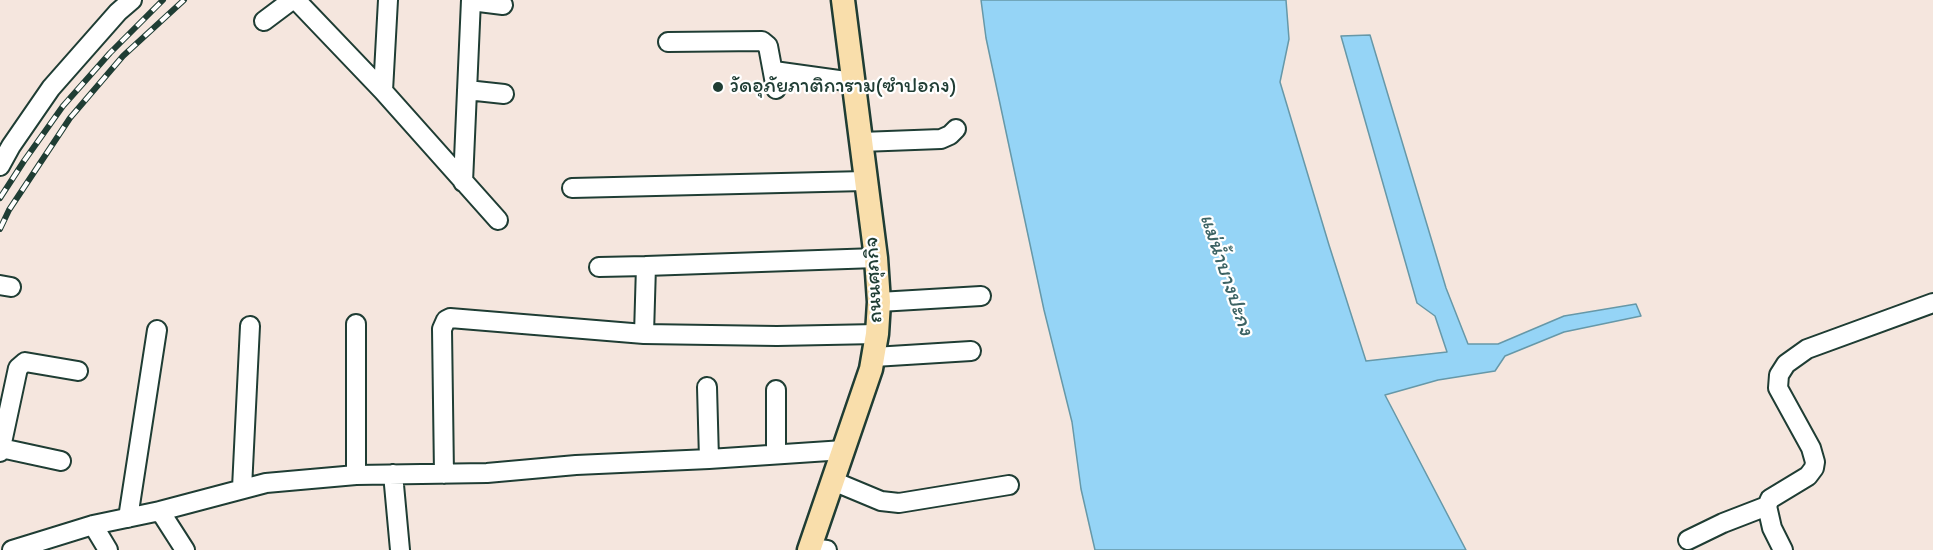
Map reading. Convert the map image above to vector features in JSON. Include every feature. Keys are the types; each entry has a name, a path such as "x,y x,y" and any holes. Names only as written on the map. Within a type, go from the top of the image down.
{"main road":[{"name":"ถนนศุภกิจ","path":"816,549 832,481 874,357 879,302 876,258 861,142 838,80 843,0"}],"street":[{"path":"264,21 294,0 384,91 498,220"},
{"path":"384,91 388,0"},
{"path":"463,182 471,0 503,5"},
{"path":"0,166 51,88 119,4"},
{"path":"669,42 762,41 768,46 775,80 838,80"},
{"path":"467,90 504,94"},
{"path":"861,142 941,139 956,129"},
{"path":"572,188 866,181"},
{"path":"599,267 876,258"},
{"path":"644,334 646,266"},
{"path":"879,302 981,296"},
{"path":"1783,550 1772,528 1767,506 1770,499 1808,476 1815,462 1811,448 1778,388 1779,375 1786,364 1807,349 1933,303"},
{"path":"444,474 442,329 446,320 450,318 644,334 789,336 877,334"},
{"path":"356,324 356,476"},
{"path":"242,488 250,326"},
{"path":"128,518 157,330"},
{"path":"874,357 971,351"},
{"path":"61,461 0,450 18,368 25,362 78,371"},
{"path":"707,387 709,459"},
{"path":"776,390 776,454"},
{"path":"12,550 93,525 160,511 266,483 356,476 444,474 844,450"},
{"path":"393,474 399,550"},
{"path":"832,481 882,501 899,503 1009,485"},
{"path":"1688,540 1767,506"},
{"path":"160,511 185,550"},
{"path":"93,525 108,550"}],"water":[{"name":"แม่น้ำบางปะกง","path":"981,0 1286,0 1289,39 1280,82 1366,361 1447,352 1435,316 1417,303 1341,36 1370,35 1446,288 1468,344 1498,344 1564,316 1636,304 1641,316 1564,332 1505,356 1495,371 1438,380 1385,395 1466,550 1095,550 1081,489 1072,422 1044,310 986,38"}],"railway":[{"path":"0,198 63,106 110,53 163,0"},
{"path":"0,229 9,210 70,118 123,56 184,0"}],"place":[{"name":"วัดอุภัยภาติการาม(ซำปอกง)","path":"718,87"}]}
